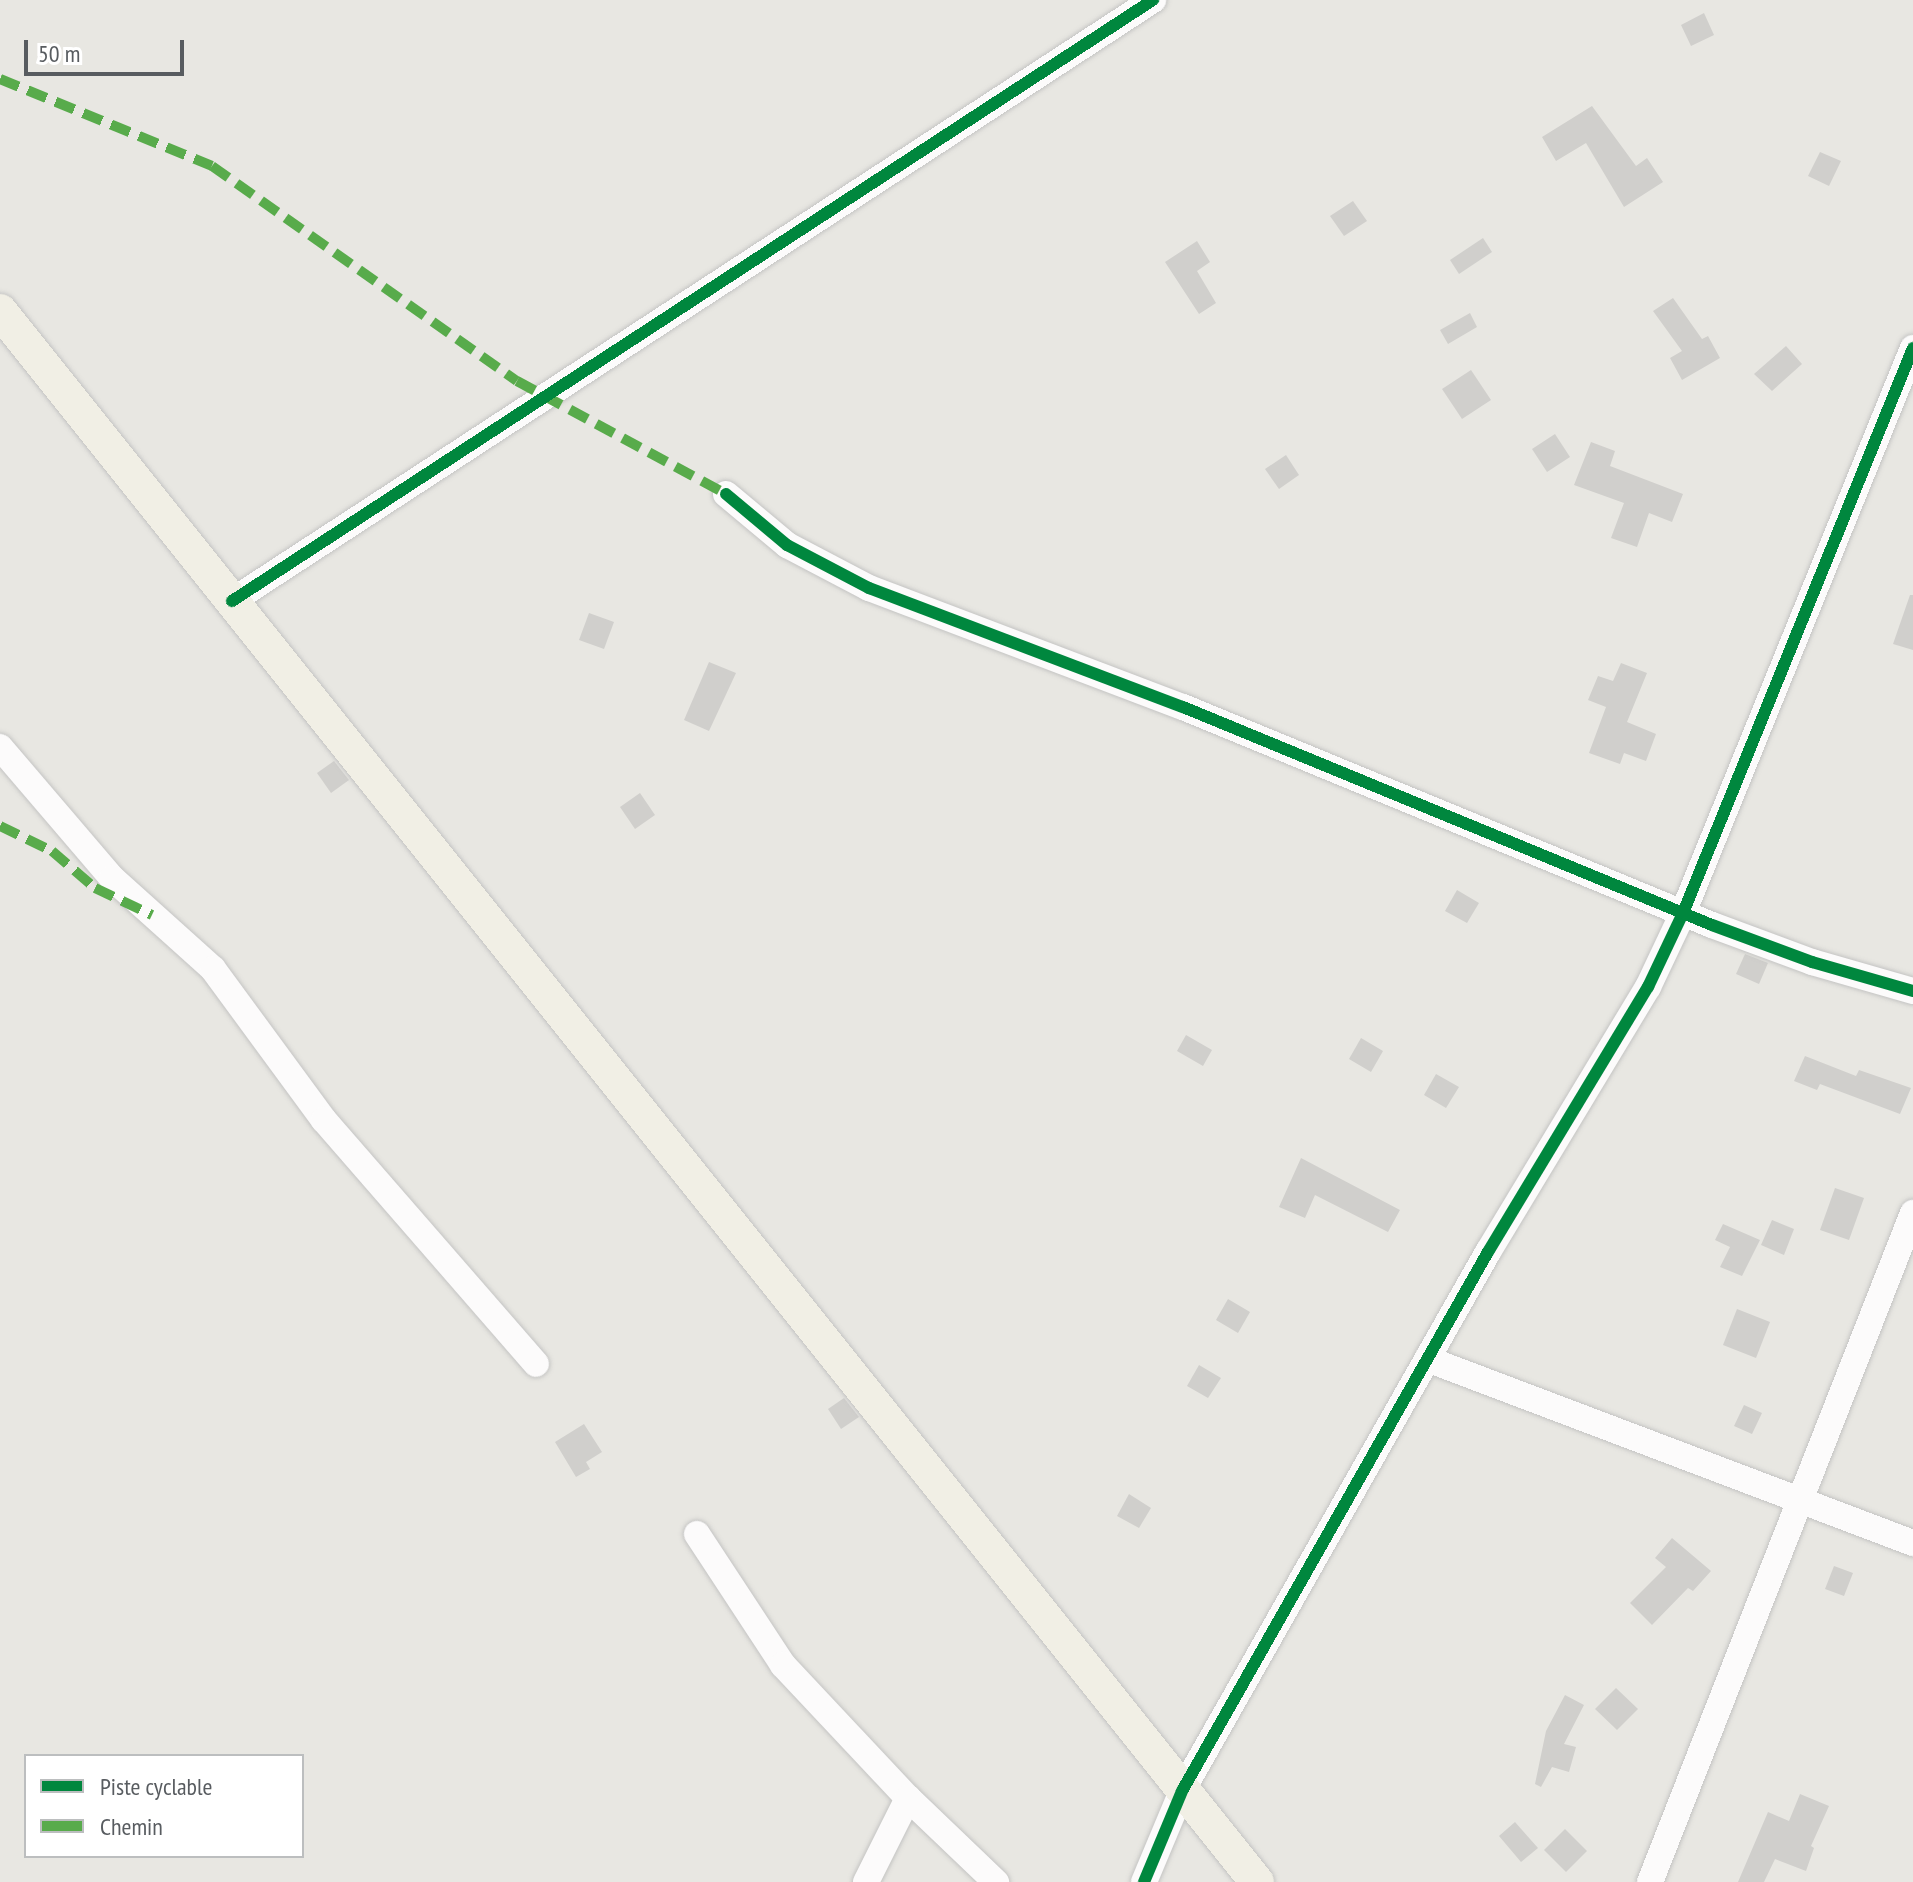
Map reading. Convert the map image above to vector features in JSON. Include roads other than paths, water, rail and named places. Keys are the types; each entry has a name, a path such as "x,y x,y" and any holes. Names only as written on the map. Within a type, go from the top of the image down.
{"main road":[{"path":"0,311 1257,1882"}],"street":[{"path":"232,601 1153,0"},
{"path":"1144,1882 1182,1791 1488,1252 1648,987 1683,913 1913,348"},
{"path":"726,494 787,545 869,588 1183,707 1683,913 1812,962 1913,991"},
{"path":"0,747 112,878 213,969 324,1120 536,1364"},
{"path":"1650,1882 1913,1213"},
{"path":"1427,1359 1913,1543"},
{"path":"697,1534 783,1665 908,1798 996,1882"},
{"path":"866,1882 908,1798"}]}
